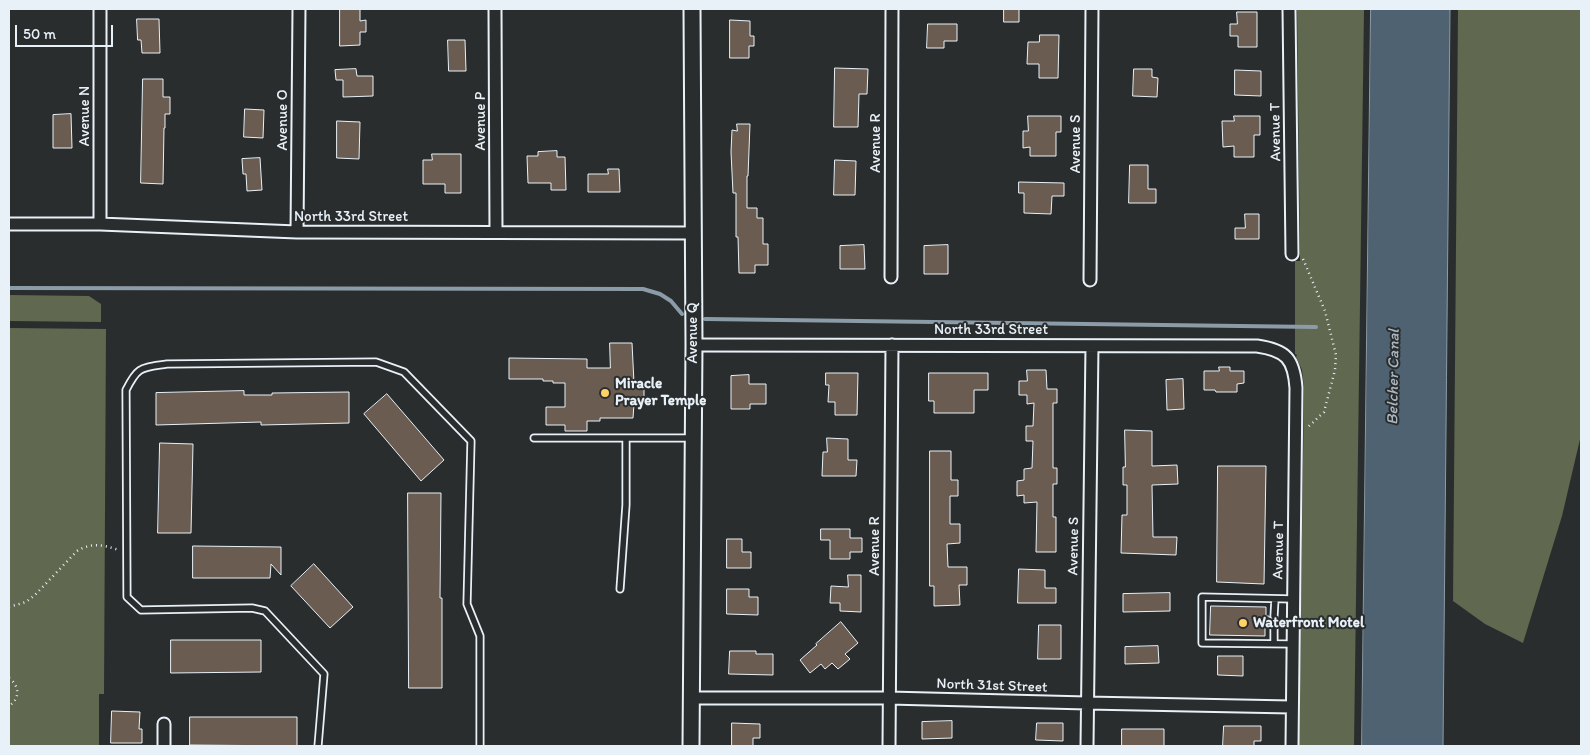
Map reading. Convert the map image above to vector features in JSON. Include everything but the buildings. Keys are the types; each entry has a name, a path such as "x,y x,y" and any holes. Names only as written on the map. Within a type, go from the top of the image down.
{"street":[{"name":"Avenue N","path":"100,9 100,224"},
{"name":"Avenue O","path":"297,232 299,9"},
{"name":"Avenue P","path":"495,9 496,232"},
{"name":"Avenue Q","path":"691,746 694,345 692,9"},
{"name":"Avenue R","path":"891,277 892,9"},
{"name":"Avenue S","path":"1090,280 1092,9"},
{"name":"Avenue T","path":"1289,9 1297,256"},
{"name":"North 33rd Street","path":"9,224 100,224 297,232 693,233"},
{"name":"North 33rd Street","path":"694,345 1257,346 1278,351 1286,356"},
{"name":"Avenue R","path":"890,746 892,345"},
{"name":"Avenue S","path":"1087,746 1092,346"},
{"name":"Avenue T","path":"1286,356 1295,372 1292,746"},
{"name":"North 31st Street","path":"691,698 889,698 1087,704 1292,707"},
{"path":"164,724 164,746"}],"lane":[{"path":"318,746 324,674 265,611 252,608 141,610 127,597 126,390 134,374 146,368 167,364 376,362 404,372 471,440 467,604 480,636 480,746"},
{"path":"534,438 693,438"},
{"path":"620,589 626,506 626,438"},
{"path":"1292,644 1202,643 1202,597 1293,599"},
{"path":"1274,599 1274,616"},
{"path":"1274,627 1274,644"}],"path":[{"path":"1295,435 1313,424 1324,412 1335,370 1336,355 1325,311 1297,256"},
{"path":"9,607 26,602 35,595 76,551 84,547 102,545 120,551"},
{"path":"9,678 15,684 17,695 9,706"}],"green space":[{"path":"1297,9 1364,9 1354,746 1299,746 1304,388 1302,370 1295,354 1295,261 1300,261"},
{"path":"1458,9 1581,9 1581,435 1562,516 1523,643 1485,624 1453,601"},
{"path":"9,295 89,296 101,304 101,322 9,321"},
{"path":"9,328 106,329 104,694 99,694 99,746 9,746"}],"water":[{"name":"Belcher Canal","path":"1371,9 1450,9 1443,746 1362,746"}],"waterway":[{"path":"9,288 643,289 660,294 671,301 682,314"},
{"path":"705,319 1316,327"}],"place":[{"name":"Miracle Prayer Temple","path":"605,393"},
{"name":"Waterfront Motel","path":"1243,623"}]}
